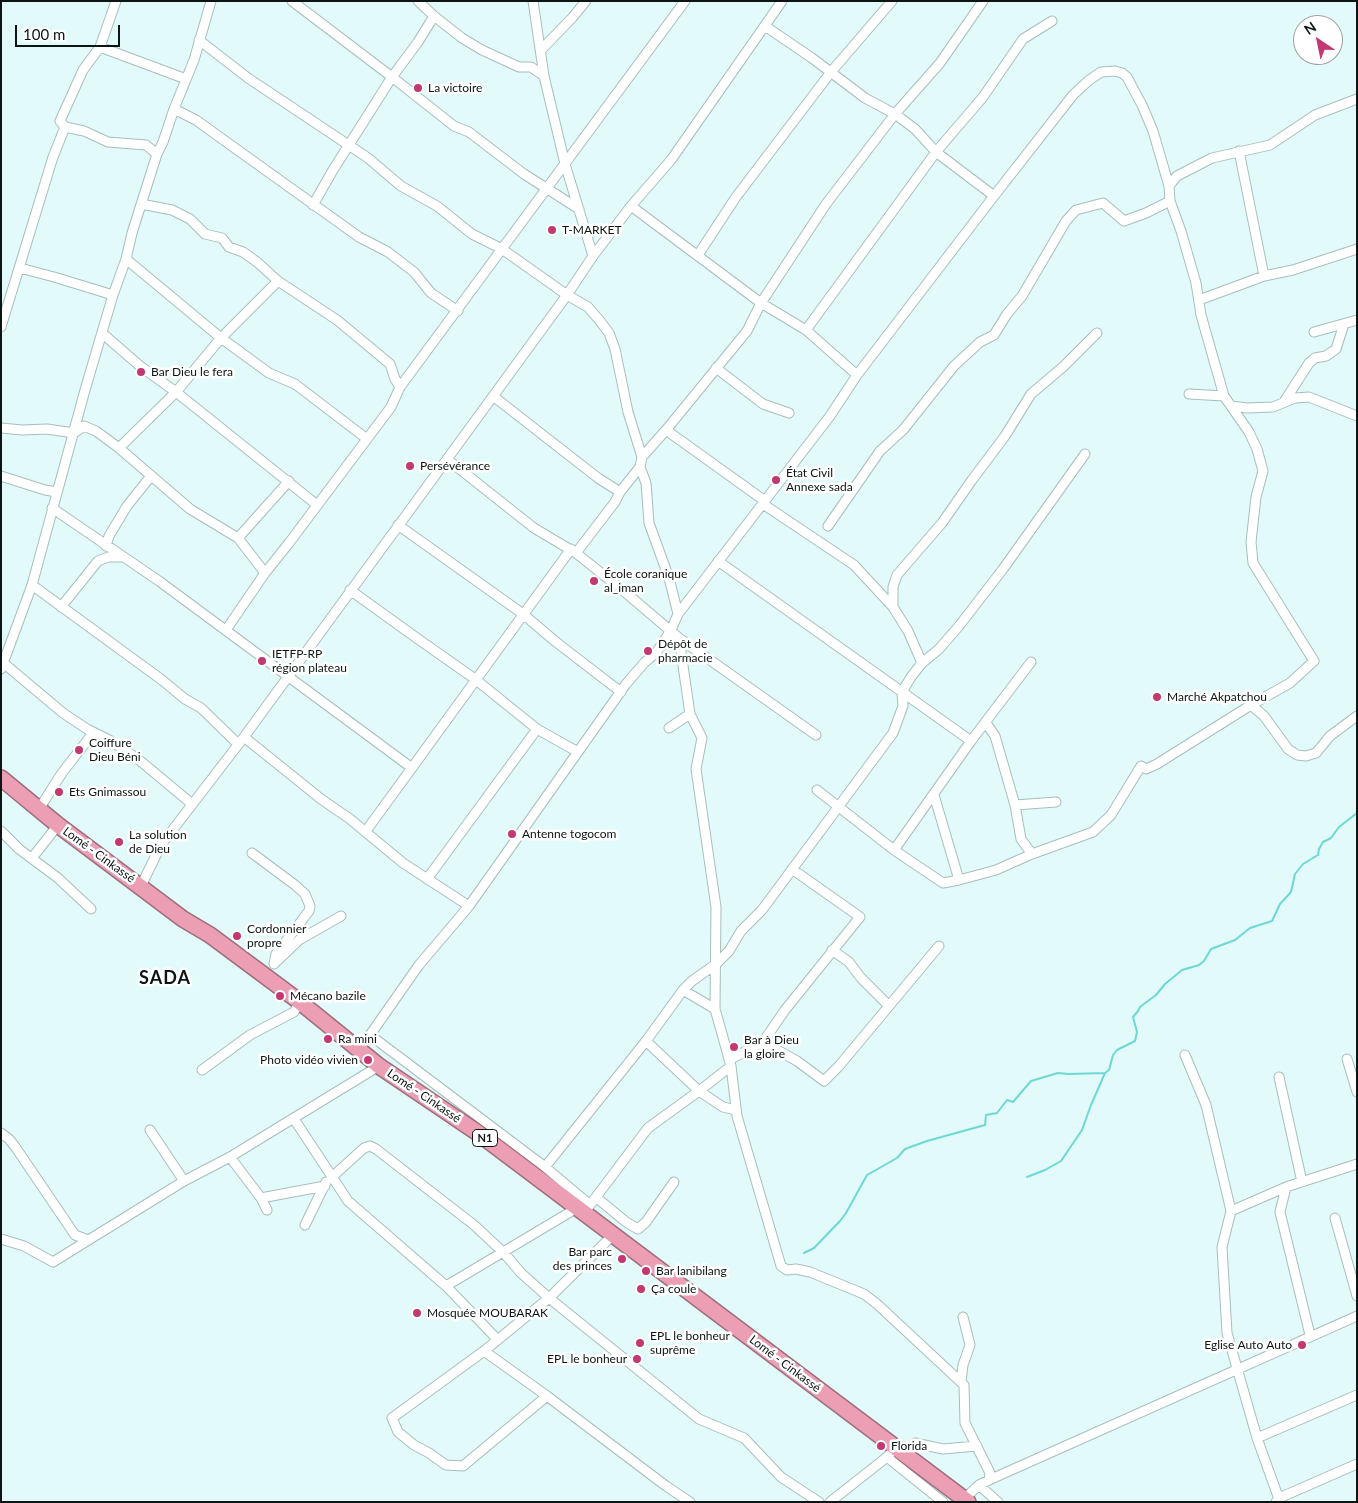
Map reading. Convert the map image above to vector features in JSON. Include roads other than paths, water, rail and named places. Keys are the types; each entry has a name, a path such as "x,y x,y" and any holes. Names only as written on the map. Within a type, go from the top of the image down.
{"highway":[{"name":"Lomé - Cinkassé","path":"1,778 58,825 183,919 210,935 264,975 380,1066 587,1206 613,1235 892,1452 966,1500"}],"street":[{"path":"116,1 100,47 83,70 60,121 65,127 84,131 108,142 146,144 157,154"},
{"path":"192,804 138,760 111,741 57,709 2,664 32,585 52,508 141,204 157,154 186,79 210,1"},
{"path":"292,1 454,126 469,132 524,174 579,209"},
{"path":"418,1 462,38 482,50 519,67 531,67 544,76"},
{"path":"533,1 544,76 565,164 593,256"},
{"path":"541,50 586,1"},
{"path":"226,630 265,573 390,407 400,387 458,311 684,1"},
{"path":"141,886 161,845 241,741 567,295 593,256 631,206 671,160 782,1"},
{"path":"698,256 736,197 831,72 892,1"},
{"path":"642,457 747,331 761,303 826,204 895,114 940,63 983,1"},
{"path":"314,205 392,77 418,42 434,16"},
{"path":"806,330 936,152 983,97 1024,39 1052,21"},
{"path":"765,26 865,98 895,114 915,129 936,152 994,196"},
{"path":"199,40 248,78 368,158 401,186 437,206 472,234 502,249 567,295 588,307 608,333 615,349 628,412 642,457 640,468 620,492 615,502 523,614 366,831"},
{"path":"100,47 186,79"},
{"path":"357,1049 370,1035 419,965 468,906 621,692 645,662 657,652 671,630 678,614 830,416 857,375 1073,95 1101,72 1115,71 1122,73 1127,77 1153,130 1169,186 1170,201 1181,231 1224,396 1249,432 1257,449 1263,472 1256,497 1250,542 1252,563 1314,661 1290,683 1157,764 1146,769 1141,766 1111,815 1093,832 1032,854 996,870 959,880 943,883 894,850 817,790"},
{"path":"1169,186 1177,176 1212,158 1270,145 1315,115 1357,99"},
{"path":"174,109 203,126 359,237 388,252 414,272 431,293 458,311"},
{"path":"1,327 53,157 65,127"},
{"path":"1239,151 1264,276"},
{"path":"828,526 880,451 903,430 954,366 980,342 994,335 1007,314 1022,296 1066,221 1076,210 1104,203 1124,221 1170,201"},
{"path":"141,204 172,210 190,219 205,234 222,238 229,246 243,252 278,281 337,320 390,364 400,387"},
{"path":"631,206 761,303 806,330 857,375"},
{"path":"1199,300 1264,276 1293,270 1357,249"},
{"path":"126,259 221,338 269,373 295,384 367,439"},
{"path":"20,268 113,295"},
{"path":"119,448 176,392 221,338 278,281"},
{"path":"1314,332 1357,320"},
{"path":"1284,402 1309,363 1315,358 1326,356 1336,349 1344,324"},
{"path":"893,607 893,587 897,575 942,524 1005,436 1031,394 1064,366 1097,332"},
{"path":"103,334 140,366 176,392 317,505"},
{"path":"716,368 763,404 789,413"},
{"path":"1189,394 1224,396"},
{"path":"493,396 598,478 620,492"},
{"path":"1231,406 1247,408 1274,407 1296,398 1309,397 1357,416"},
{"path":"1,428 22,430 47,429 74,433 84,426 96,431 119,448 190,509 238,538 265,573"},
{"path":"666,430 854,565 893,607 908,631 922,663"},
{"path":"545,1167 646,1041 683,990 698,975 716,964 729,951 746,925 762,910 893,733 903,706 902,692 911,676 922,663 939,649 959,626 1085,454"},
{"path":"446,459 534,528 573,551 679,638 816,735"},
{"path":"640,468 646,483 649,523 669,578 678,614"},
{"path":"1,476 57,492"},
{"path":"106,546 109,536 126,506 151,476"},
{"path":"238,538 289,481"},
{"path":"52,508 159,581 412,768"},
{"path":"398,525 523,614 621,692"},
{"path":"61,607 98,560 108,557 124,558"},
{"path":"718,561 972,741"},
{"path":"32,585 185,699 201,708 241,741 366,831 403,863 468,906"},
{"path":"350,590 475,679 537,729 578,752"},
{"path":"679,638 690,714 702,738 696,768 716,907 715,1009 730,1063 736,1110 748,1159 781,1266 783,1269 802,1269 858,1290 868,1296 961,1381 964,1385 965,1423 990,1473 989,1480"},
{"path":"894,850 1031,662"},
{"path":"1251,705 1264,716 1288,749 1297,755 1306,756 1316,752 1330,736 1357,716"},
{"path":"669,728 690,714"},
{"path":"986,723 995,736 1015,805 1021,839 1032,854"},
{"path":"428,879 537,729"},
{"path":"39,809 67,766 93,732"},
{"path":"934,795 959,880"},
{"path":"1015,805 1056,802"},
{"path":"32,858 58,825"},
{"path":"1,831 19,849 58,878 91,909"},
{"path":"252,854 296,885 305,894 310,906 309,911 276,954 274,964"},
{"path":"446,1286 587,1206 648,1128 699,1091 730,1063 763,1042 832,950 860,917 792,869"},
{"path":"264,975 299,940 341,916"},
{"path":"763,1042 797,1061 824,1081 940,946"},
{"path":"832,950 849,962 861,978 889,1006"},
{"path":"683,990 715,1009"},
{"path":"202,1070 250,1035 294,1012 300,1002"},
{"path":"370,1035 545,1167 587,1206 638,1229 646,1222 674,1182"},
{"path":"646,1041 699,1091 723,1107 736,1110"},
{"path":"1185,1055 1206,1105 1231,1211 1222,1247 1228,1334 1257,1438 1278,1500 1357,1464"},
{"path":"1348,1059 1357,1092"},
{"path":"1,1239 24,1246 53,1262 184,1180 230,1157 380,1066"},
{"path":"1279,1077 1302,1182"},
{"path":"294,1119 348,1201 446,1286 497,1339"},
{"path":"478,1133 492,1126"},
{"path":"150,1130 184,1180"},
{"path":"1,1133 9,1138 75,1235 88,1240"},
{"path":"305,1225 330,1174 364,1148 370,1146 376,1149 474,1225 504,1253 521,1273 549,1298 699,1419 744,1438 781,1477 820,1502"},
{"path":"230,1157 261,1198 267,1210"},
{"path":"1231,1211 1286,1187 1357,1164"},
{"path":"261,1198 325,1186"},
{"path":"1286,1187 1280,1212 1310,1335"},
{"path":"1335,1218 1357,1296"},
{"path":"547,1396 463,1466 446,1465 429,1453 414,1446 398,1432 392,1418 484,1351 549,1298 613,1235"},
{"path":"966,1500 979,1486 989,1480 1310,1335 1357,1316"},
{"path":"961,1381 963,1365 970,1345 963,1317"},
{"path":"484,1351 690,1502"},
{"path":"1257,1438 1357,1395"},
{"path":"915,1443 943,1448 976,1446"},
{"path":"830,1502 892,1452 943,1502"},
{"path":"979,1486 998,1502"}],"waterway":[{"path":"804,1253 814,1248 840,1221 867,1175 897,1158 905,1149 985,1125 986,1115 997,1113 1007,1100 1013,1102 1031,1081 1058,1073 1105,1073 1109,1070 1113,1055 1117,1050 1135,1041 1137,1032 1133,1017 1140,1007 1156,995 1165,984 1182,970 1199,965 1204,961 1211,949 1235,940 1250,928 1272,921 1280,904 1291,892 1295,874 1303,864 1318,855 1323,842 1331,838 1339,827 1357,813"},
{"path":"1027,1177 1061,1161 1082,1130 1105,1073"}],"place":[{"name":"La victoire","path":"418,88"},
{"name":"T-MARKET","path":"552,230"},
{"name":"Bar Dieu le fera","path":"141,372"},
{"name":"Persévérance","path":"410,466"},
{"name":"État Civil Annexe sada","path":"776,480"},
{"name":"École coranique al_iman","path":"594,581"},
{"name":"Dépôt de pharmacie","path":"648,651"},
{"name":"IETFP-RP région plateau","path":"262,661"},
{"name":"Marché Akpatchou","path":"1157,697"},
{"name":"Coiffure Dieu Béni","path":"79,750"},
{"name":"Ets Gnimassou","path":"59,792"},
{"name":"Antenne togocom","path":"512,834"},
{"name":"La solution de Dieu","path":"119,842"},
{"name":"Cordonnier propre","path":"237,936"},
{"name":"Mécano bazile","path":"280,996"},
{"name":"Ra mini","path":"328,1039"},
{"name":"Bar à Dieu la gloire","path":"734,1047"},
{"name":"Photo vidéo vivien","path":"368,1060"},
{"name":"Bar parc des princes","path":"622,1259"},
{"name":"Bar lanibilang","path":"646,1271"},
{"name":"Ça coule","path":"641,1289"},
{"name":"Mosquée MOUBARAK","path":"417,1313"},
{"name":"EPL le bonheur suprême","path":"640,1343"},
{"name":"Eglise Auto Auto","path":"1302,1345"},
{"name":"EPL le bonheur","path":"637,1359"},
{"name":"Florida","path":"881,1446"}],"district":[{"name":"SADA","path":"165,978"}]}
